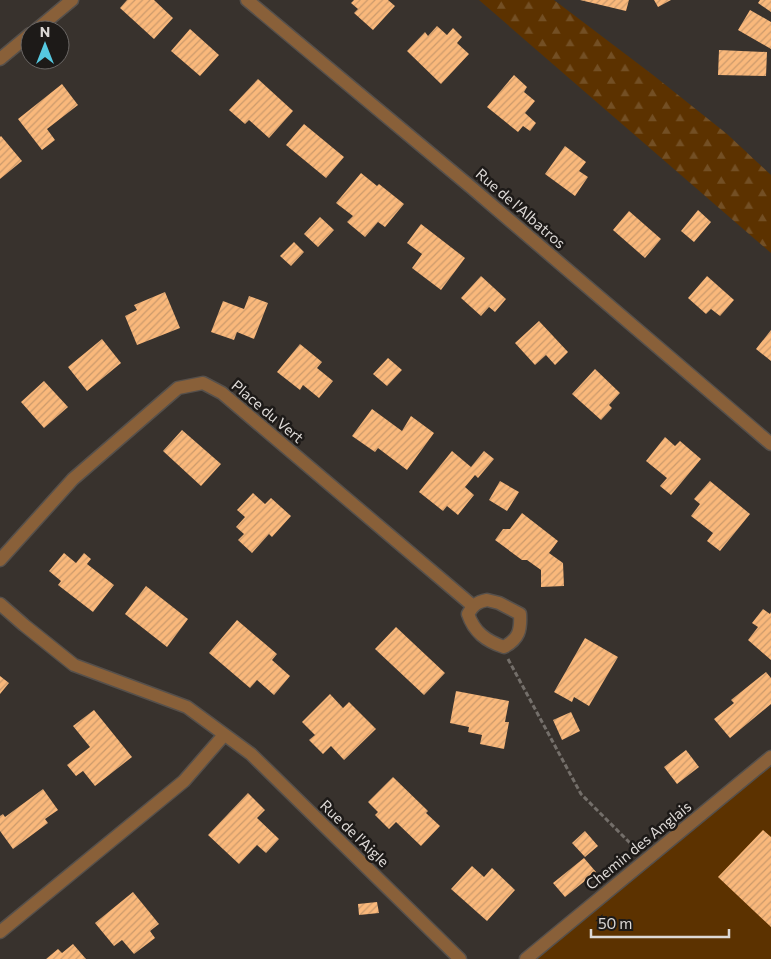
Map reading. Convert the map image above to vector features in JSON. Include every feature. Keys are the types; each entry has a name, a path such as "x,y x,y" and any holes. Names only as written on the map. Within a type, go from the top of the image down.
{"street":[{"path":"48,20 72,0"},
{"name":"Rue de l'Albatros","path":"247,0 472,188 771,444"},
{"path":"0,59 20,42"},
{"name":"Place du Vert","path":"0,560 73,479 178,388 203,382 222,393 473,606"},
{"name":"Rue de l'Aigle","path":"0,604 74,665 187,707 251,754 460,959"},
{"path":"0,932 184,781 224,735"},
{"name":"Chemin des Anglais","path":"526,959 771,757"}],"path":[{"path":"506,657 581,794 638,851"}],"green space":[{"path":"479,0 554,0 727,134 771,175 771,253"},
{"path":"771,754 771,959 526,959"}],"building":[{"path":"127,0 154,0 173,18 154,39 120,8"},
{"path":"354,0 388,0 395,6 373,30 354,13 358,9 351,3"},
{"path":"580,0 629,0 626,11"},
{"path":"654,0 671,0 658,7"},
{"path":"760,0 771,0 771,12 758,3"},
{"path":"750,10 771,22 771,49 738,30"},
{"path":"437,26 447,35 453,28 462,37 457,43 469,54 441,84 407,51 425,32 428,36"},
{"path":"190,29 219,55 200,76 171,51"},
{"path":"719,50 767,52 766,76 718,75"},
{"path":"514,75 527,87 524,92 535,101 525,113 536,123 530,131 523,126 518,132 487,107"},
{"path":"258,79 293,111 269,138 249,120 245,124 229,110"},
{"path":"62,84 78,105 47,129 55,140 42,150 18,119"},
{"path":"304,124 344,157 326,178 286,145"},
{"path":"0,137 22,161 0,179"},
{"path":"565,146 586,162 579,171 588,177 575,196 545,174"},
{"path":"361,173 377,186 379,184 404,204 385,227 378,222 365,237 347,222 353,216 336,203"},
{"path":"698,210 711,222 694,242 681,231"},
{"path":"629,211 661,239 645,258 613,230"},
{"path":"320,217 334,230 318,247 304,234"},
{"path":"421,224 465,258 441,290 412,268 422,254 407,243"},
{"path":"294,242 304,252 291,266 280,256"},
{"path":"481,276 506,299 495,312 489,307 481,316 461,298"},
{"path":"707,276 734,300 720,316 711,309 706,314 688,298"},
{"path":"165,292 180,328 137,345 125,316 137,310 134,305"},
{"path":"249,296 268,303 254,339 237,332 234,340 211,332 223,301 244,309"},
{"path":"539,321 568,352 555,365 546,355 535,365 515,343"},
{"path":"771,330 771,361 756,349"},
{"path":"102,339 121,363 87,391 68,367"},
{"path":"300,344 322,362 317,368 333,381 319,398 303,385 300,390 277,372"},
{"path":"388,358 402,370 387,386 373,374"},
{"path":"595,369 620,393 609,405 612,408 601,420 572,394"},
{"path":"44,381 68,407 44,428 21,402"},
{"path":"372,409 402,431 411,416 434,433 407,470 378,448 375,452 352,436"},
{"path":"182,430 221,464 201,486 163,451"},
{"path":"665,437 675,446 680,441 701,459 671,495 660,486 667,478 646,461"},
{"path":"452,451 471,467 484,451 494,459 478,478 475,475 465,487 474,495 458,515 447,506 443,511 419,492"},
{"path":"500,481 519,492 507,511 489,500"},
{"path":"710,481 750,514 720,551 707,541 713,533 691,516 700,504 694,499"},
{"path":"253,493 265,504 271,498 291,516 272,537 269,534 252,553 238,540 244,534 236,527 245,517 237,510"},
{"path":"522,513 558,541 549,553 563,563 564,586 541,587 541,570 527,560 522,560 495,540 503,529 510,529"},
{"path":"64,553 76,563 84,553 91,559 87,564 114,585 93,612 58,585 61,581 49,571"},
{"path":"146,586 188,619 167,647 125,614"},
{"path":"763,609 770,614 771,612 771,660 748,640 758,627 752,623"},
{"path":"237,620 277,654 272,660 290,676 274,695 257,680 250,688 209,653"},
{"path":"396,627 445,673 424,695 375,649"},
{"path":"585,638 618,657 589,706 574,697 572,702 554,692"},
{"path":"766,672 771,678 771,704 730,738 714,719 734,703 731,700"},
{"path":"0,676 9,683 0,694"},
{"path":"456,691 509,701 505,722 509,722 504,749 480,744 482,735 468,732 469,727 450,723"},
{"path":"330,694 343,708 349,702 376,729 344,760 331,746 323,754 309,740 315,735 302,722"},
{"path":"94,710 132,757 95,786 83,771 76,776 67,765 90,747 73,726"},
{"path":"571,712 580,731 562,740 553,720"},
{"path":"686,750 699,767 677,784 664,767"},
{"path":"393,777 428,811 426,813 440,826 421,846 396,822 389,829 375,815 378,812 368,802"},
{"path":"43,789 58,810 45,819 48,823 13,849 0,831 0,816 3,814 5,817"},
{"path":"248,793 265,810 257,818 279,839 266,853 257,845 239,864 208,835"},
{"path":"763,830 771,837 771,927 718,877"},
{"path":"585,831 598,846 585,857 572,843"},
{"path":"584,858 596,872 565,897 553,883"},
{"path":"472,866 484,877 492,868 515,890 487,921 451,889"},
{"path":"133,892 159,924 150,931 155,938 134,954 122,940 114,946 95,923"},
{"path":"377,902 379,913 359,915 358,904"},
{"path":"73,944 86,959 46,959 58,949 62,953"}]}
